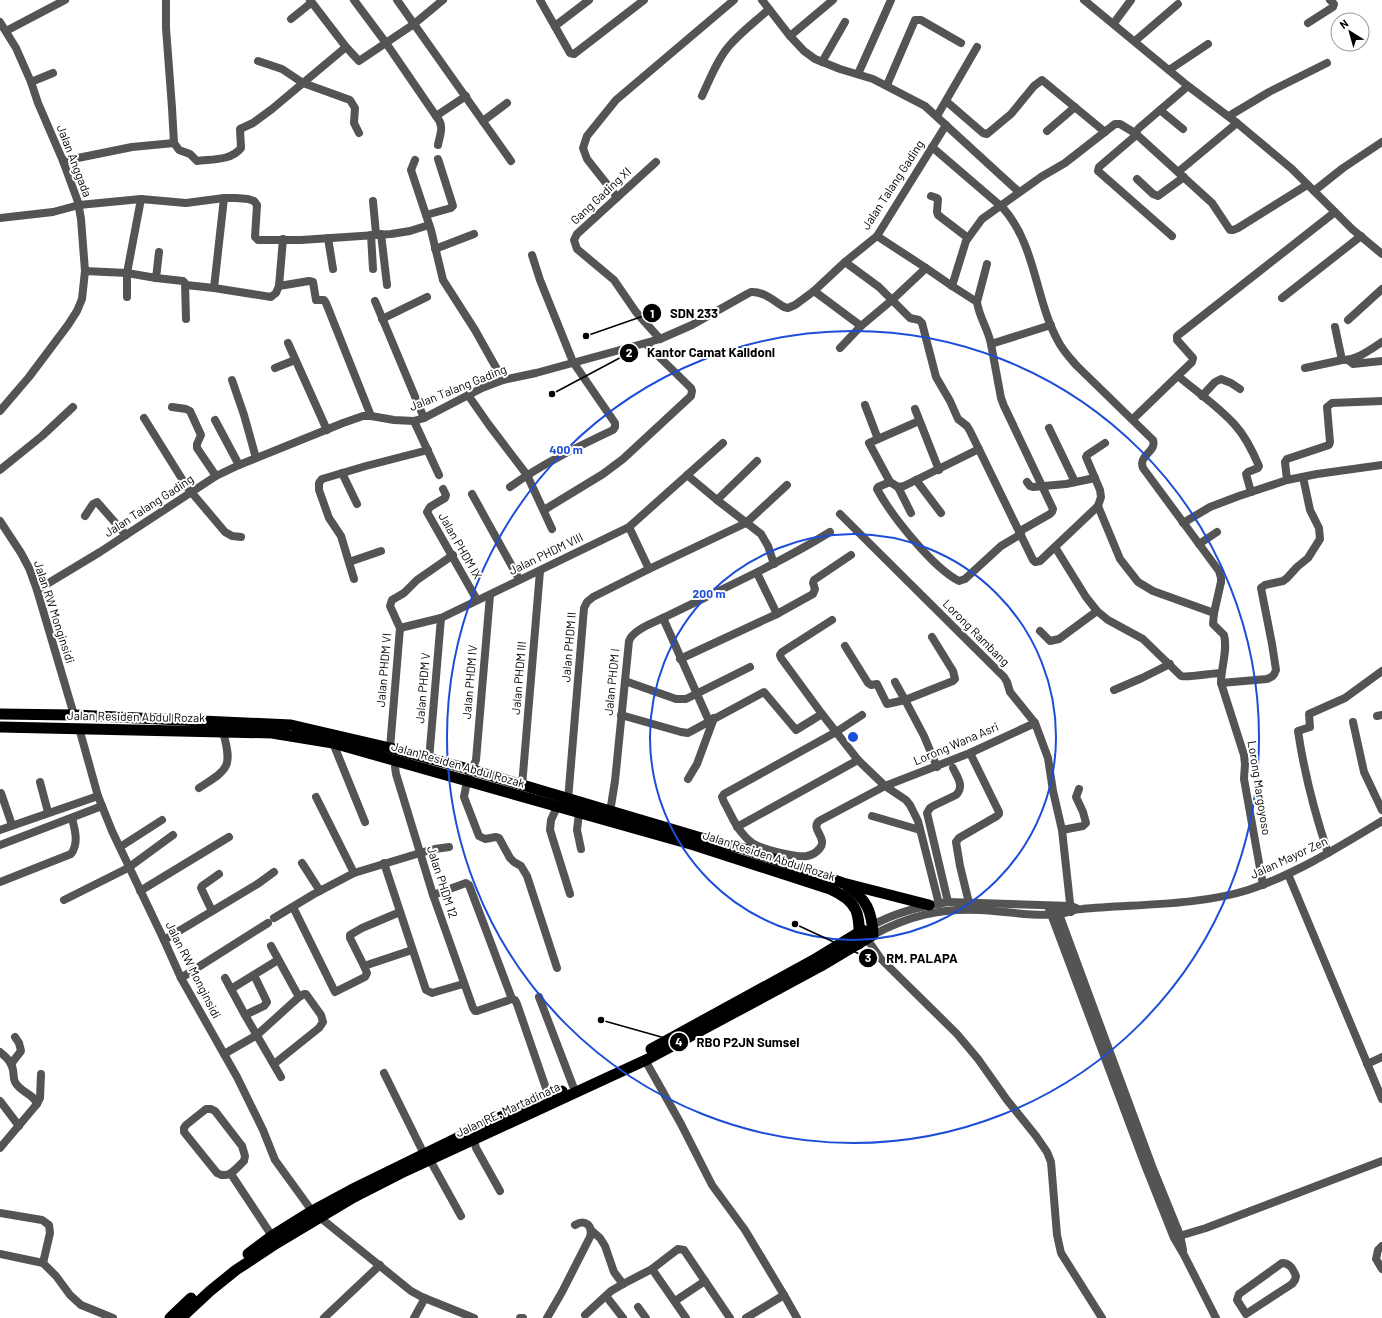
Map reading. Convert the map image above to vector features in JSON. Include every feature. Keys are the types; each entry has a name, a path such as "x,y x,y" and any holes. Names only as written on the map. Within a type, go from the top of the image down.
{"highway":[{"name":"Jalan Residen Abdul Rozak","path":"0,714 74,715 291,725 390,748 429,760 557,806 694,845 830,890 851,902 856,909 866,935"},
{"name":"Jalan Residen Abdul Rozak","path":"0,727 272,733 333,743 397,761 522,786 698,837 754,848 843,884"},
{"path":"843,884 856,892 870,911 866,935"},
{"path":"843,884 934,904"},
{"name":"Jalan RE. Martadinata","path":"427,1157 474,1140 600,1077 645,1060 724,1013 821,966 866,935"},
{"path":"170,1318 210,1282 316,1214 350,1190 427,1157 496,1119 573,1086 600,1077 724,1013"},
{"path":"181,1318 255,1253 272,1236 316,1214"}],"street":[{"path":"6,31 66,0"},
{"path":"166,0 166,28 174,143 179,150 190,154 197,161 234,155 241,148 240,129 253,123 304,83 346,47"},
{"path":"354,0 440,120 442,127 438,145"},
{"path":"397,0 511,160"},
{"path":"291,19 311,2 346,47 359,61 414,24 442,0"},
{"path":"540,0 554,26 570,52 573,54 576,54 644,0"},
{"path":"554,26 589,0"},
{"path":"618,197 587,160 583,148 587,136 616,100 734,0"},
{"path":"762,0 790,36 804,51 822,62 840,70 858,74 887,85 925,106 1019,192"},
{"path":"790,36 833,0"},
{"path":"858,74 874,35 891,0"},
{"path":"1084,0 1114,23 1188,86 1237,122 1292,169 1335,212 1382,254"},
{"path":"1114,23 1131,0"},
{"path":"1308,23 1333,8 1334,4 1330,0"},
{"path":"1135,41 1178,4"},
{"path":"702,96 721,57 737,37 769,9"},
{"path":"887,85 915,20 921,20 961,43"},
{"name":"Jalan Anggada","path":"0,22 16,48 31,82 79,205 85,271 82,299 77,311 29,377 0,411"},
{"path":"822,62 845,22"},
{"path":"1169,70 1208,44"},
{"path":"936,116 977,47"},
{"path":"258,61 282,69 304,83 350,100 355,108 354,124 359,133"},
{"path":"1229,116 1269,92 1327,63"},
{"path":"31,82 53,73"},
{"path":"946,101 986,134 990,133 1011,114 1034,86 1042,80 1105,132"},
{"path":"1172,236 1098,171 1099,168 1134,137 1139,128 1188,86"},
{"path":"436,116 466,96"},
{"path":"483,121 507,103"},
{"path":"1047,131 1075,107"},
{"path":"1160,110 1183,129"},
{"path":"1137,180 1153,194 1158,196 1237,122"},
{"path":"952,284 968,238 982,219 1019,192 1066,163 1117,123 1135,133 1212,203 1228,228 1233,230 1307,185"},
{"name":"Jalan Talang Gading","path":"37,590 100,552 216,476 239,465 354,419 371,416 394,420 414,421 424,418 452,405 468,395 503,380 536,373 660,339 692,325 747,294 758,292 788,308 795,306 877,236 946,125"},
{"path":"1314,191 1343,168 1382,142"},
{"path":"63,161 132,147 174,143"},
{"path":"932,147 1008,213 1022,238 1051,325 1066,354 1152,438 1154,442 1153,448 1143,459 1141,465 1142,468 1216,568 1221,578 1214,612 1153,591 1138,582 1120,559 1098,506"},
{"path":"426,215 451,208 453,206 438,159"},
{"path":"415,160 411,170 429,225 443,280 475,330 503,380"},
{"name":"Gang Gading XI","path":"656,162 577,234 574,242 577,249 614,280 636,312 660,339"},
{"path":"931,196 938,199 938,216 968,238"},
{"path":"0,218 54,212 79,205 141,199 186,203 224,198 248,199 256,203 258,207 255,237 257,239 328,238 410,231 429,225"},
{"path":"214,288 224,198"},
{"path":"127,297 127,273 141,199"},
{"path":"373,201 376,234 387,285"},
{"path":"1133,419 1193,360 1177,340 1177,336 1335,212"},
{"path":"373,269 376,234"},
{"path":"435,248 474,234"},
{"path":"877,236 952,284 977,302"},
{"path":"1282,298 1361,236"},
{"path":"328,238 333,269"},
{"path":"85,271 127,273 183,281 186,285 271,297 276,293 279,286 282,239"},
{"path":"156,278 160,252"},
{"path":"510,487 527,475 564,454 615,428 615,423 573,362 532,256"},
{"path":"845,262 879,287 910,318 919,320 922,323 936,377 950,401 958,419 968,428 1033,560 1036,562 1040,561 1098,506 1101,497 1086,456 1105,443"},
{"path":"890,482 878,487 877,489 879,493 903,526 928,556 960,581 965,579 1001,546 1052,512 1053,509 1001,398 987,329 978,313 977,302 987,264"},
{"path":"840,348 861,326 892,300 926,268"},
{"path":"279,286 309,280 313,282 316,299 317,301 324,300 326,303 371,416"},
{"path":"186,285 186,319"},
{"path":"1348,320 1382,289"},
{"path":"814,290 861,326"},
{"path":"382,319 426,297"},
{"path":"375,301 424,418"},
{"path":"991,344 1051,325"},
{"path":"1335,327 1345,360 1353,364 1382,361"},
{"path":"1305,368 1358,356 1382,342"},
{"path":"288,343 327,430"},
{"path":"544,510 608,470 691,396 691,388 646,344"},
{"path":"275,368 296,360"},
{"path":"1178,376 1235,426 1247,442 1259,466 1246,474 1251,492"},
{"path":"1202,396 1215,382 1221,379 1240,389"},
{"path":"232,380 256,458"},
{"path":"468,395 527,475 552,529"},
{"path":"1287,480 1285,462 1287,459 1328,445 1330,442 1328,405 1332,403 1382,401"},
{"path":"865,405 878,439"},
{"path":"0,470 42,436 73,407"},
{"path":"172,407 186,409 191,413 201,435 197,448 216,476"},
{"path":"915,409 938,470"},
{"path":"144,418 187,487 225,532 232,536 241,537"},
{"path":"215,420 239,465"},
{"path":"414,421 439,475"},
{"path":"911,512 898,487 890,482 868,443 920,421"},
{"path":"1049,428 1075,482"},
{"name":"Jalan PHDM VIII","path":"400,628 441,618 629,527 723,443"},
{"path":"898,487 904,486 979,449"},
{"path":"354,579 342,536 329,518 319,486 322,479 428,450"},
{"path":"717,500 757,461"},
{"path":"1183,523 1210,507 1287,480 1317,474 1382,465"},
{"path":"342,473 357,504"},
{"path":"687,475 763,537 768,546 774,564"},
{"path":"1222,683 1267,679 1275,673 1276,670 1272,644 1261,588 1265,585 1283,581 1288,578 1297,567 1308,558 1320,539 1319,528 1310,510 1303,477"},
{"path":"1027,482 1031,487 1075,482 1094,478"},
{"path":"916,480 941,513"},
{"name":"Jalan PHDM II","path":"568,800 568,786 585,605 593,597 649,568 746,523 787,485"},
{"name":"Jalan PHDM IX","path":"443,489 446,495 445,498 430,507 427,512 477,600"},
{"path":"472,494 519,579"},
{"path":"85,516 97,502 126,535"},
{"name":"Lorong Rambang","path":"840,514 1004,677 1010,692 1035,723 1048,758 1053,791 1062,830 1071,909"},
{"name":"Jalan RW Monginsidi","path":"0,521 29,568 37,590 74,715"},
{"path":"629,527 649,568"},
{"name":"Jalan PHDM I","path":"610,812 629,640 631,636 663,618 757,573 804,548 830,532"},
{"path":"1199,544 1217,532"},
{"path":"1055,547 1086,597 1097,611 1108,620 1143,639 1179,674 1185,677 1221,672"},
{"path":"349,562 380,551"},
{"path":"680,659 777,614 812,594 815,589 813,583 814,580 851,554"},
{"name":"Jalan PHDM VI","path":"390,748 400,628 390,606 391,602 404,593 425,574 453,556"},
{"name":"Jalan PHDM III","path":"522,786 540,571"},
{"path":"757,573 777,614"},
{"name":"Jalan PHDM IV","path":"490,594 476,760 464,797 479,836 485,839 496,837 499,838 512,861 522,868 527,876 557,968"},
{"path":"1040,631 1050,640 1059,639 1097,611"},
{"name":"Lorong Margoyoso","path":"1214,612 1213,624 1223,632 1225,638 1225,651 1221,672 1222,683 1244,755 1244,779 1263,885"},
{"name":"Jalan PHDM V","path":"429,760 441,618"},
{"path":"663,618 696,694 711,720 697,764 688,779"},
{"path":"832,620 782,652 780,655 822,714 858,760 885,786 908,802 918,821 934,904"},
{"path":"845,646 868,683 871,685 877,684 887,704 905,700 955,679 953,672 932,637"},
{"path":"1114,690 1170,664"},
{"path":"625,681 676,698 686,699 750,667"},
{"path":"1328,853 1320,829 1302,756 1298,731 1310,727 1309,714 1345,698 1382,671"},
{"path":"895,682 924,736 937,766"},
{"path":"621,714 685,733 691,732 764,692 796,730 822,714"},
{"path":"754,848 737,827 722,796 836,732 862,715"},
{"path":"1353,722 1364,772 1382,810"},
{"name":"Lorong Wana Asri","path":"754,848 765,848 799,856 812,854 821,848 823,842 816,827 816,823 885,786 970,753 1035,723"},
{"name":"Jalan RW Monginsidi","path":"79,728 98,796 120,848 126,868 140,891 181,978 237,1077 275,1160 316,1214 411,1291 474,1318"},
{"path":"199,788 221,773 228,763 228,754 223,732"},
{"path":"333,743 365,822"},
{"path":"969,903 956,842 959,838 997,816 999,812 970,753"},
{"path":"737,827 858,760"},
{"name":"Jalan PHDM 12","path":"397,761 395,767 396,774 420,853 463,984 473,1008 477,1011 512,999"},
{"path":"948,902 927,815 930,808 959,792 961,786 953,768"},
{"path":"40,782 48,812"},
{"path":"1062,830 1082,826 1086,823 1076,797 1079,789"},
{"path":"1,793 12,825"},
{"path":"0,830 48,812 98,796"},
{"path":"316,797 354,873"},
{"path":"0,845 102,806"},
{"path":"557,806 550,820 550,830 570,894"},
{"path":"579,812 577,830 581,849"},
{"path":"872,816 920,830"},
{"path":"0,882 71,854 75,848 76,840 72,818"},
{"path":"120,848 162,820"},
{"name":"Jalan Mayor Zen","path":"1054,909 1080,909 1204,899 1246,891 1288,874 1328,853 1382,821"},
{"path":"64,900 126,868 173,835"},
{"path":"140,891 229,837"},
{"path":"181,978 292,907 354,873 420,853 449,847"},
{"path":"302,863 320,891"},
{"path":"384,863 427,991 432,993 463,984"},
{"path":"164,940 259,883 274,872"},
{"path":"212,911 201,888 219,874"},
{"path":"1288,874 1382,1099"},
{"path":"433,895 466,883 472,890 512,999 515,1000 517,1004 548,1097"},
{"path":"866,935 896,914 948,902 1054,909"},
{"path":"292,907 335,992 366,976 367,973 350,938 350,935 362,928 400,912"},
{"path":"1050,914 1054,909"},
{"path":"1054,909 1152,1166 1184,1255 1216,1318"},
{"path":"866,935 912,917 939,911 980,910 1015,914 1050,914"},
{"path":"1050,914 1145,1165 1177,1236"},
{"path":"866,935 881,959 957,1034 978,1059 1047,1152 1050,1162 1057,1235 1061,1252 1102,1318"},
{"path":"271,946 298,997"},
{"path":"364,966 412,950"},
{"path":"231,989 278,960"},
{"path":"244,1015 264,1006 267,1002 254,975"},
{"path":"225,978 244,1015 281,1076"},
{"path":"224,1054 256,1035 298,997 304,994 307,995 321,1015 323,1022 319,1028 274,1064"},
{"path":"539,997 573,1086"},
{"path":"11,1064 21,1051 19,1043 15,1037"},
{"path":"0,1052 11,1064 15,1082 34,1099 37,1104"},
{"path":"1367,1064 1382,1057"},
{"path":"645,1060 681,1124 712,1185 745,1230 797,1318"},
{"path":"384,1073 427,1157 461,1216"},
{"path":"0,1148 37,1104 40,1098 41,1074"},
{"path":"0,1101 19,1126"},
{"path":"208,1108 215,1112 242,1146 245,1153 244,1161 231,1174 222,1176 217,1173 184,1132 186,1125 208,1108"},
{"path":"474,1140 476,1148 500,1191"},
{"path":"1177,1236 1206,1228 1382,1161"},
{"path":"231,1174 272,1236"},
{"path":"0,1213 42,1220 49,1225 50,1233 43,1263"},
{"path":"575,1225 580,1222 584,1222 600,1238 605,1246 614,1272 623,1284"},
{"path":"547,1318 583,1253 592,1231"},
{"path":"1382,1246 1378,1250 1376,1259 1382,1269"},
{"path":"585,1316 606,1296 623,1284 652,1269 681,1248 705,1280 730,1318"},
{"path":"0,1254 43,1263 56,1276 70,1295 81,1305 113,1318"},
{"path":"1282,1263 1286,1263 1290,1266 1296,1276 1296,1280 1245,1317 1237,1300 1239,1294 1282,1263"},
{"path":"324,1318 380,1265"},
{"path":"652,1269 686,1318"},
{"path":"675,1301 705,1280"},
{"path":"746,1318 784,1295"},
{"path":"606,1296 623,1318"},
{"path":"414,1318 425,1298"},
{"path":"638,1307 646,1318"}],"place":[{"name":"SDN 233","path":"586,336"},
{"name":"Kantor Camat Kalidoni","path":"552,394"},
{"name":"RM. PALAPA","path":"795,924"},
{"name":"RBO P2JN Sumsel","path":"601,1020"}]}
